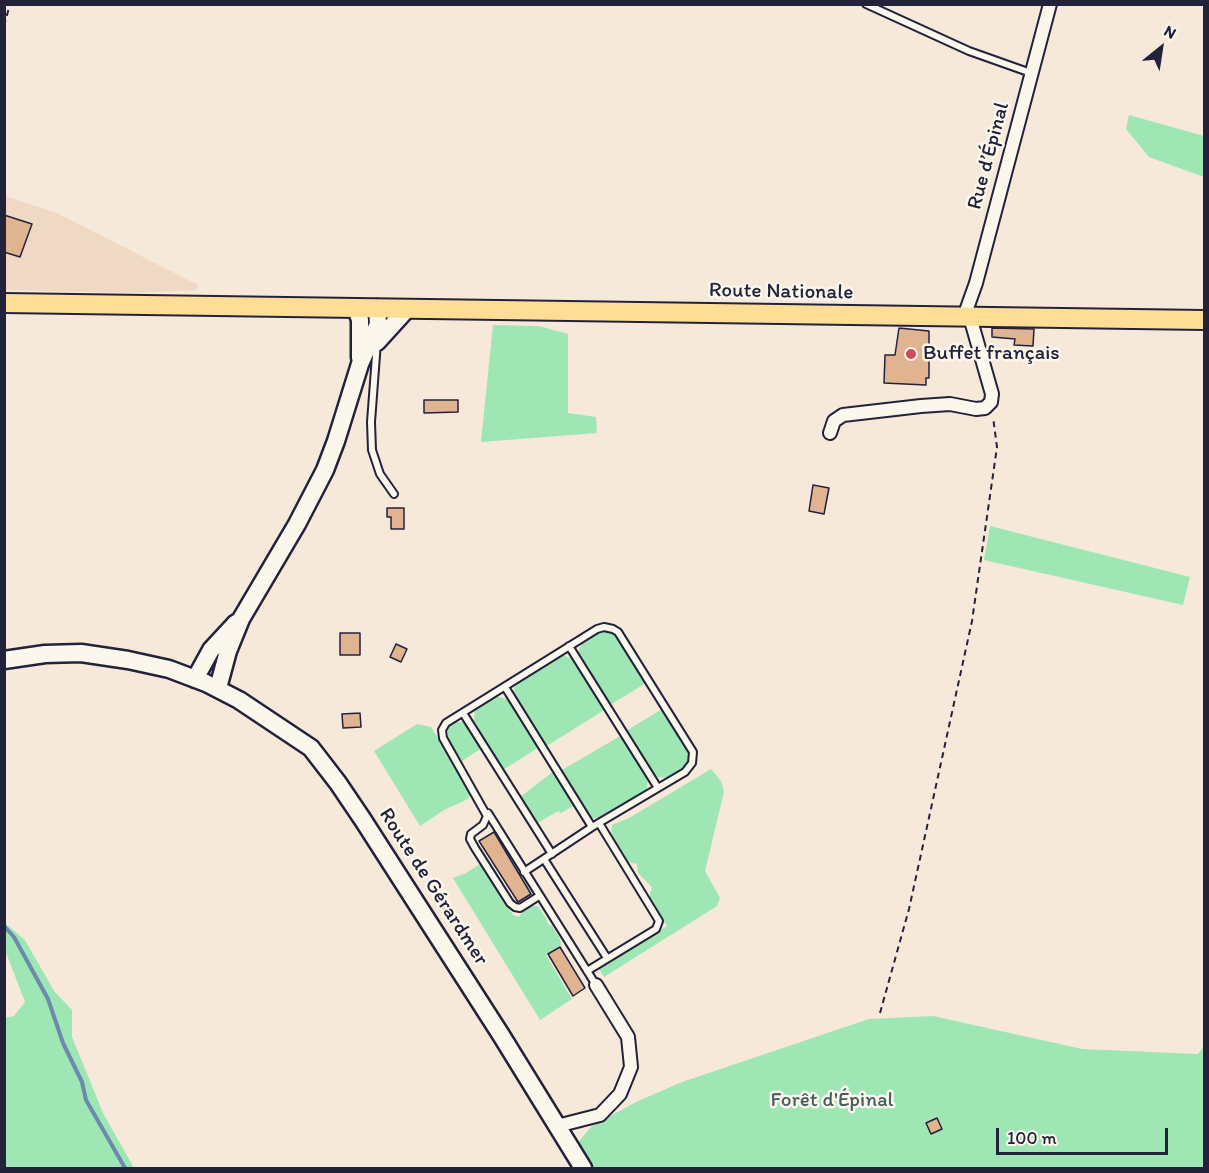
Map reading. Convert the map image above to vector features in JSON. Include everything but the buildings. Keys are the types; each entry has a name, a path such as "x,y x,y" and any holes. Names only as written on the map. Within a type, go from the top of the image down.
{"main road":[{"name":"Route Nationale","path":"4,303 1204,320"},
{"path":"356,308 360,320 360,364"},
{"path":"218,688 228,651 241,618 297,524 325,470 360,364 378,324 377,308"},
{"path":"360,364 407,309"},
{"path":"195,679 211,650 241,618"},
{"name":"Route de Gérardmer","path":"4,660 45,654 81,653 169,669 218,688 239,699 311,748 338,783 501,1035 583,1168"}],"street":[{"name":"Rue d’Épinal","path":"968,317 966,311 976,283 1050,4"},
{"path":"830,433 834,421 843,415 921,405 950,404 976,409 985,408 992,394 968,317"},
{"path":"557,1126 600,1115 620,1094 631,1067 628,1037 596,985"}],"lane":[{"path":"866,4 969,51 1031,73"},
{"path":"377,342 371,422 372,450 380,474 394,494"},
{"path":"524,872 592,827 689,768 693,758 693,752 618,632 613,628 597,629 446,723 442,730 443,738 486,810 524,872 539,896 596,985"},
{"path":"569,646 658,788"},
{"path":"505,687 592,827"},
{"path":"463,712 552,854"},
{"path":"486,810 488,816 483,825 471,834 470,839 475,848 510,903 515,907 520,908 539,896"},
{"path":"587,971 656,929 659,921 599,823"},
{"path":"544,859 607,958"}],"path":[{"path":"4,26 10,4"},
{"path":"880,1013 909,909 972,621 997,447 990,402"}],"shaded area":[{"path":"5,196 57,213 198,285 196,290 129,293 5,290"}],"green space":[{"path":"1129,115 1204,136 1204,177 1149,157 1126,129"},
{"path":"493,325 539,326 568,334 568,413 596,417 597,433 481,442"},
{"path":"990,526 1190,577 1183,605 984,560"},
{"path":"601,630 616,634 646,683 610,705 579,654 584,641"},
{"path":"562,655 575,660 606,709 545,747 515,698 514,688 520,681"},
{"path":"496,696 510,702 539,747 503,770 474,721 475,709"},
{"path":"662,709 689,751 690,757 685,768 665,778 657,777 652,773 626,731"},
{"path":"454,722 465,722 482,748 462,761 448,740 448,729"},
{"path":"417,724 431,727 471,791 468,799 444,810 420,826 374,751"},
{"path":"622,735 648,776 647,788 645,792 605,818 593,818 585,812 560,771"},
{"path":"711,769 721,781 724,792 705,871 720,898 717,906 604,977 599,969 667,926 649,898 652,887 638,873 637,864 627,862 611,836 612,825 629,818"},
{"path":"554,771 575,805 561,813 558,811 536,824 520,797"},
{"path":"480,864 513,915 519,917 523,910 538,906 560,939 561,945 546,955 572,999 540,1020 453,878"},
{"path":"5,923 25,940 54,991 72,1010 72,1037 103,1113 134,1168 5,1168 5,1018 14,1016 25,1002 5,950"},
{"name":"Forêt d'Épinal","path":"933,1016 1082,1049 1198,1054 1204,1046 1204,1168 588,1168 575,1146 592,1126 636,1102 682,1082 869,1019"}],"waterway":[{"path":"4,926 14,937 48,999 63,1043 82,1082 86,1100 125,1168"}],"place":[{"name":"Buffet français","path":"911,354"}]}
